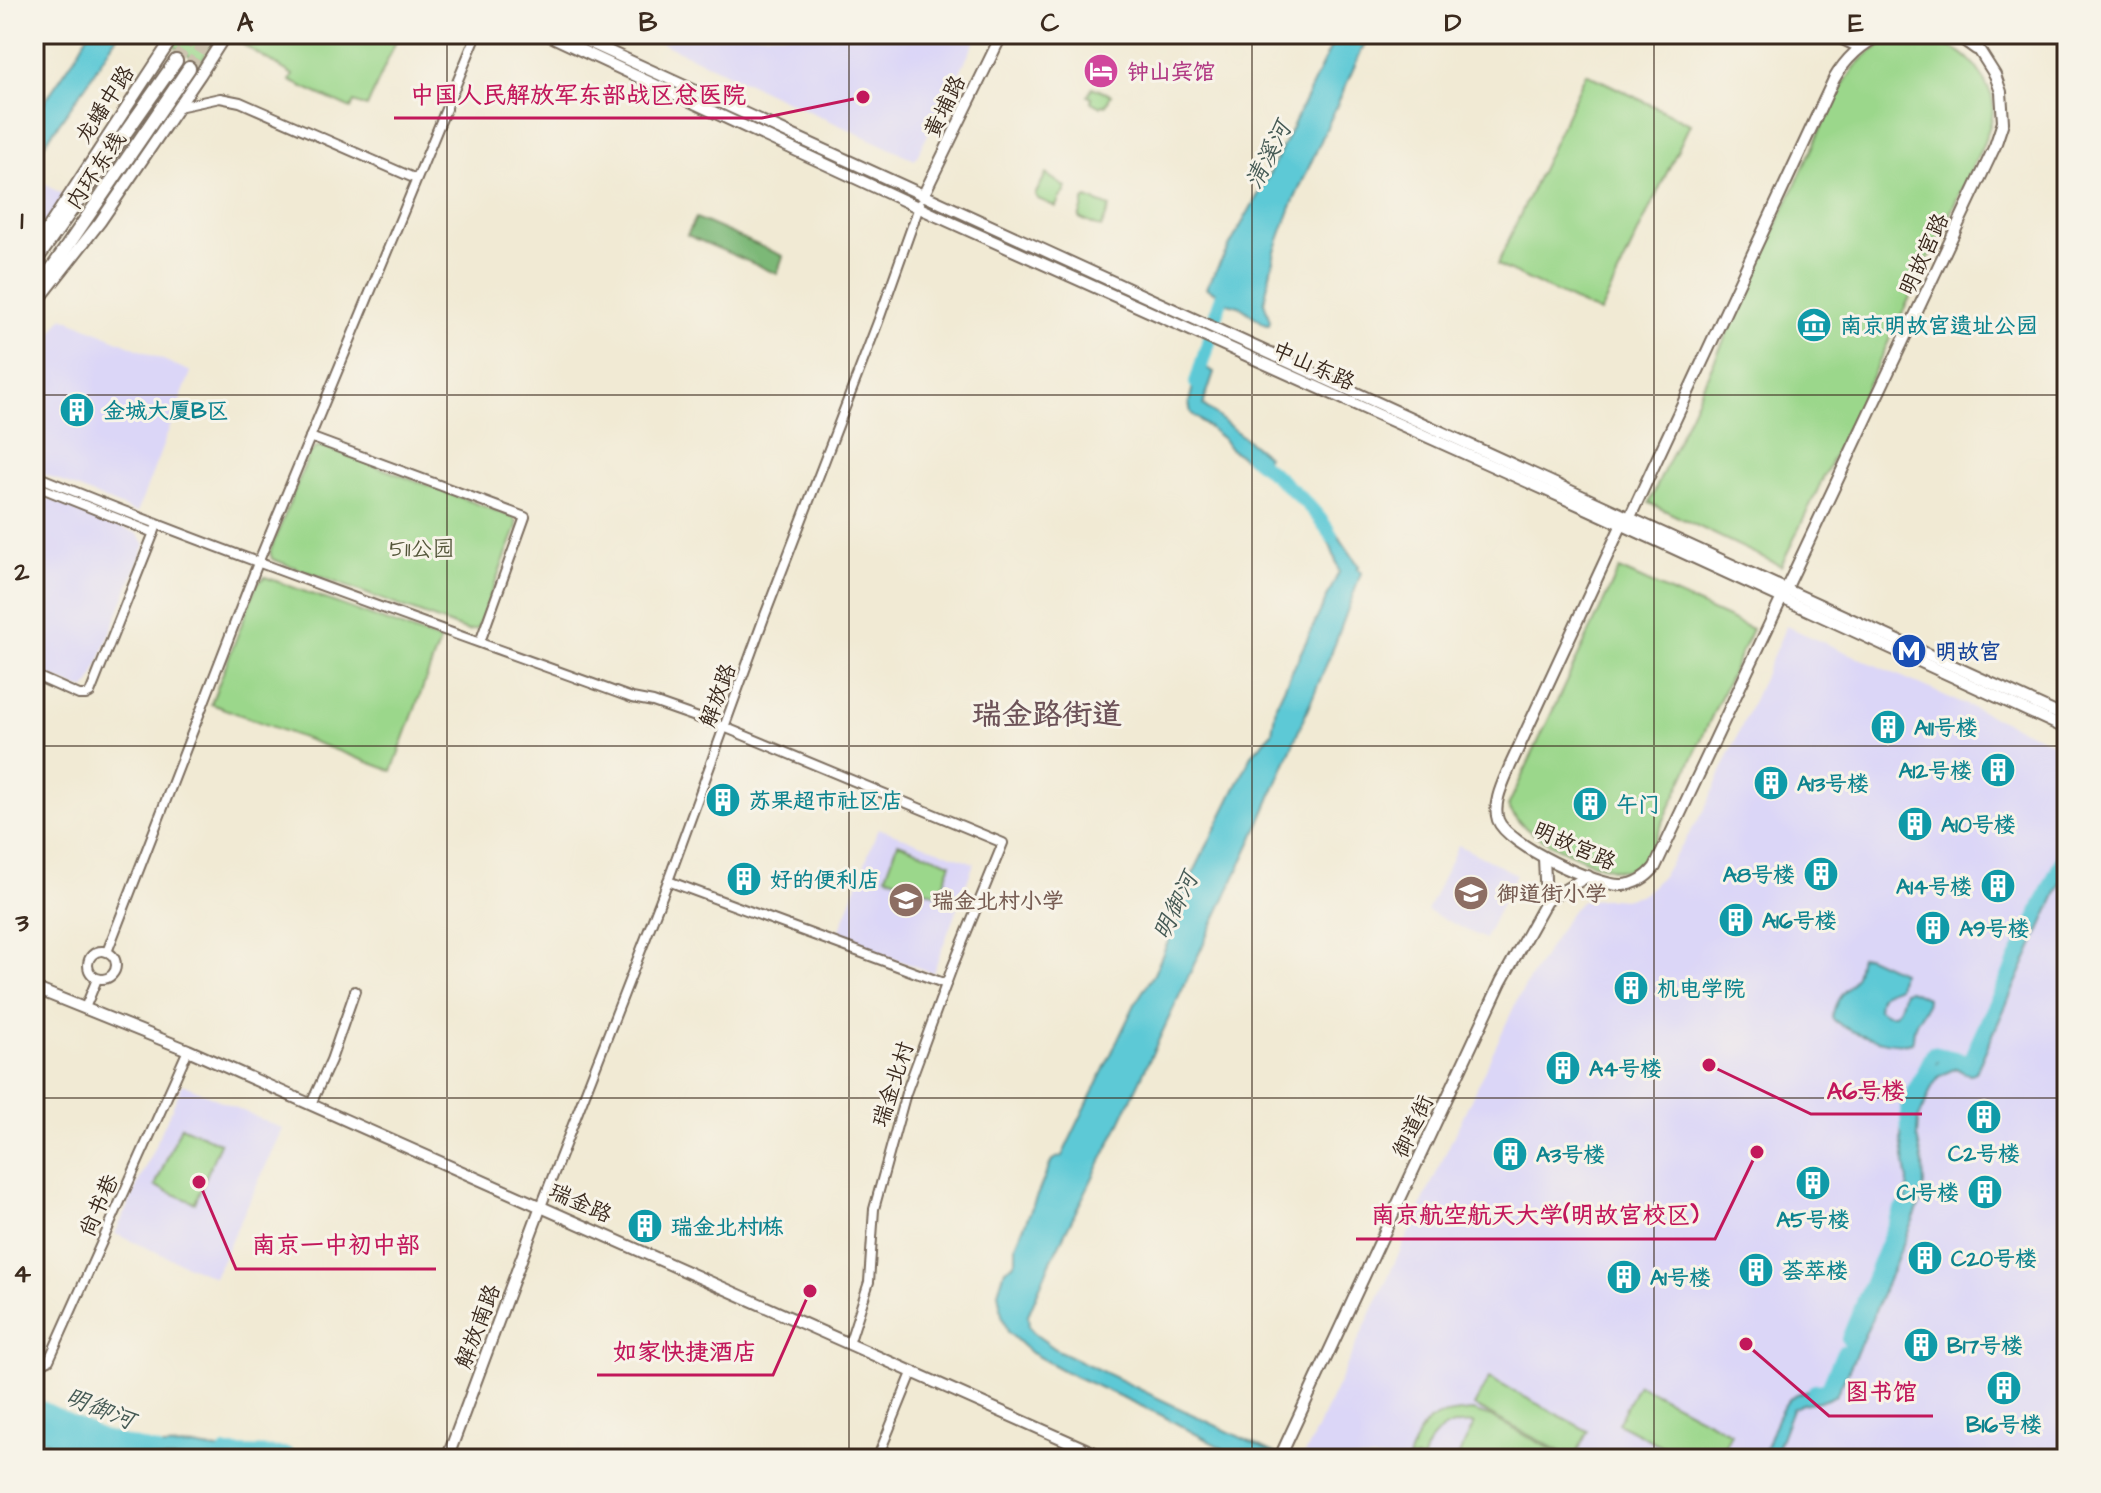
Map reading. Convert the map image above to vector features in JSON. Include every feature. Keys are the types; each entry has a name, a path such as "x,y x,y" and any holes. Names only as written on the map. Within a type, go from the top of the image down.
{"highway":[{"name":"内环东线","path":"34,263 176,61"},
{"name":"内环东线","path":"34,295 189,68"}],"main road":[{"name":"龙蟠中路","path":"34,249 175,34"},
{"path":"34,306 100,222 226,34"},
{"name":"中山东路","path":"546,34 1237,352 1626,521"},
{"name":"中山东路","path":"571,34 1241,340 2067,729"},
{"name":"黄埔路","path":"923,196 1002,34"},
{"name":"明故宫路","path":"1883,34 1859,48 1834,79 1510,766 1496,804 1498,821 1504,831 1544,858 1588,876 1620,886 1643,879 1655,867 1995,146 2003,122 2001,92 1995,75 1971,34"},
{"path":"1955,34 1983,55"},
{"name":"中山东路","path":"1785,594 2067,718"},
{"path":"1544,858 1546,901 1588,876"},
{"name":"御道街","path":"1279,1459 1495,996 1546,901"},
{"name":"瑞金路","path":"34,988 188,1050 1108,1459"},
{"path":"447,1459 466,1408"}],"street":[{"path":"107,952 258,563 477,34"},
{"path":"1830,34 1859,48"},
{"path":"178,107 220,98 240,102 416,179"},
{"name":"解放路","path":"541,1206 668,881 923,196"},
{"path":"310,437 525,517 480,642"},
{"path":"34,475 155,529"},
{"path":"34,485 632,698 653,702 724,727"},
{"path":"34,675 79,695 90,693 155,529"},
{"name":"瑞金北村","path":"724,727 1003,843 906,1093 874,1209 869,1282 849,1344"},
{"path":"668,881 946,984"},
{"path":"97,952 107,952 116,962 116,971 106,979 97,979 88,968 90,958 97,952"},
{"path":"85,1008 97,979"},
{"path":"311,1104 331,1060 355,991"},
{"name":"尚书巷","path":"34,1367 49,1360 188,1050"},
{"name":"解放南路","path":"466,1408 541,1206"},
{"path":"877,1459 912,1373"}],"shaded area":[{"path":"642,34 979,34 915,160"},
{"path":"34,178 67,197 34,245"},
{"path":"63,317 191,372 137,513 34,470 34,359"},
{"path":"34,493 138,534 145,545 86,689 34,669"},
{"path":"1786,626 2067,749 2067,1459 1303,1459 1519,996 1570,913 1581,901 1623,899 1643,894 1662,876 1704,811"},
{"name":"瑞金北村小学","path":"878,828 974,863 933,973 837,938"},
{"name":"御道街小学","path":"1458,845 1516,874 1485,939 1427,911"},
{"path":"183,1084 283,1129 214,1277 115,1234"}],"green space":[{"path":"181,34 216,34 201,63 173,45"},
{"path":"246,34 399,34 367,107 354,102 351,109 290,81 293,75 240,43"},
{"name":"南京明故宫遗址公园","path":"1917,38 1940,42 1968,58 1982,75 1992,97 1991,120 1982,147 1781,566 1649,503 1837,94 1860,61 1878,47"},
{"path":"1586,73 1690,124 1600,313 1497,265"},
{"path":"1092,87 1111,95 1106,105 1101,107 1091,102 1092,98 1088,96"},
{"path":"1046,174 1066,188 1056,207 1035,195"},
{"path":"1087,198 1110,207 1101,228 1079,218 1083,201"},
{"path":"696,218 783,256 777,274 687,235"},
{"name":"511公园","path":"322,446 513,517 517,527 477,629 468,631 272,559 270,552 309,454"},
{"path":"1619,569 1752,629 1653,844 1639,864 1627,870 1605,867 1548,842 1522,825 1508,806"},
{"path":"265,577 440,641 392,771 211,704 257,584"},
{"path":"898,843 951,863 939,895 886,876"},
{"path":"181,1126 220,1143 195,1203 155,1186"},
{"path":"1489,1378 1588,1431 1574,1459 1474,1406"},
{"path":"1638,1384 1731,1433 1718,1459 1686,1459 1618,1423"},
{"path":"1472,1411 1491,1417 1570,1459 1457,1459 1474,1424 1465,1424 1448,1427 1435,1436 1423,1459 1408,1459 1418,1435 1430,1421 1446,1414"}],"water":[{"path":"88,34 118,34 34,159 34,117"},
{"path":"1337,34 1369,34 1291,207 1275,251 1264,302 1270,321 1266,325 1206,288 1268,177"},
{"path":"1198,364 1214,372 1203,405 1267,456 1258,468 1229,448 1223,439 1191,413 1189,403"},
{"path":"1327,519 1361,573 1335,644 1260,823 1028,1315 1029,1327 1057,1350 1286,1459 1232,1459 1233,1454 1161,1415 1031,1353 1008,1332 998,1292 1005,1270 1016,1260 1016,1245 1052,1160 1062,1156 1136,1002 1154,974 1172,933 1185,890 1253,753 1272,733 1276,705 1339,572 1331,546 1317,523"},
{"path":"2067,847 2067,870 1976,1072 1968,1074 1956,1068 1939,1076 1918,1120 1917,1137 1923,1164 1922,1199 1852,1363 1836,1395 1792,1409 1773,1459 1762,1459 1779,1414 1789,1399 1831,1381 1906,1205 1908,1181 1901,1139 1902,1126 1913,1098 1928,1069 1940,1060 1969,1059"},
{"path":"1866,956 1901,972 1898,987 1881,995 1878,1009 1894,1014 1904,991 1909,990 1927,998 1915,1025 1912,1042 1894,1043 1870,1038 1832,1018 1838,999 1856,975 1860,957"},
{"name":"明御河","path":"34,1400 112,1444 132,1448 193,1446 273,1459 78,1459 34,1435"}],"waterway":[{"name":"明御河","path":"1196,383 1229,281"},
{"name":"明御河","path":"1249,454 1305,503 1332,537"},
{"path":"1908,1131 1907,1105 1933,1053 1969,1061 2067,849"},
{"path":"1848,1339 1901,1209"},
{"path":"1815,1391 1827,1390 1843,1352"},
{"name":"明御河","path":"34,1404 102,1437 156,1451"},
{"name":"明御河","path":"225,1453 286,1454 293,1459"}],"tunnel":[{"path":"176,61 193,34"},
{"path":"189,68 210,34"}],"place":[{"name":"钟山宾馆","path":"1101,71"},
{"name":"中国人民解放军东部战区总医院","path":"863,97"},
{"name":"南京明故宫遗址公园","path":"1814,325"},
{"name":"金城大厦B区","path":"77,410"},
{"name":"明故宫","path":"1909,651"},
{"name":"A11号楼","path":"1888,727"},
{"name":"A12号楼","path":"1998,770"},
{"name":"A13号楼","path":"1771,783"},
{"name":"苏果超市社区店","path":"723,800"},
{"name":"午门","path":"1590,804"},
{"name":"A10号楼","path":"1915,824"},
{"name":"A8号楼","path":"1821,874"},
{"name":"好的便利店","path":"744,879"},
{"name":"A14号楼","path":"1998,886"},
{"name":"御道街小学","path":"1471,893"},
{"name":"瑞金北村小学","path":"906,900"},
{"name":"A16号楼","path":"1736,920"},
{"name":"A9号楼","path":"1933,928"},
{"name":"机电学院","path":"1631,988"},
{"name":"A6号楼","path":"1709,1065"},
{"name":"A4号楼","path":"1563,1068"},
{"name":"C2号楼","path":"1984,1117"},
{"name":"南京航空航天大学(明故宫校区)","path":"1757,1152"},
{"name":"A3号楼","path":"1510,1154"},
{"name":"南京一中初中部","path":"199,1182"},
{"name":"A5号楼","path":"1813,1183"},
{"name":"C1号楼","path":"1985,1192"},
{"name":"瑞金北村1栋","path":"645,1226"},
{"name":"C20号楼","path":"1925,1258"},
{"name":"荟萃楼","path":"1756,1270"},
{"name":"A1号楼","path":"1624,1277"},
{"name":"如家快捷酒店","path":"810,1291"},
{"name":"图书馆","path":"1746,1344"},
{"name":"B17号楼","path":"1921,1345"},
{"name":"B16号楼","path":"2004,1388"}],"district":[{"name":"瑞金路街道","path":"1047,714"}],"water label":[{"name":"清溪河","path":"1268,155"}]}
